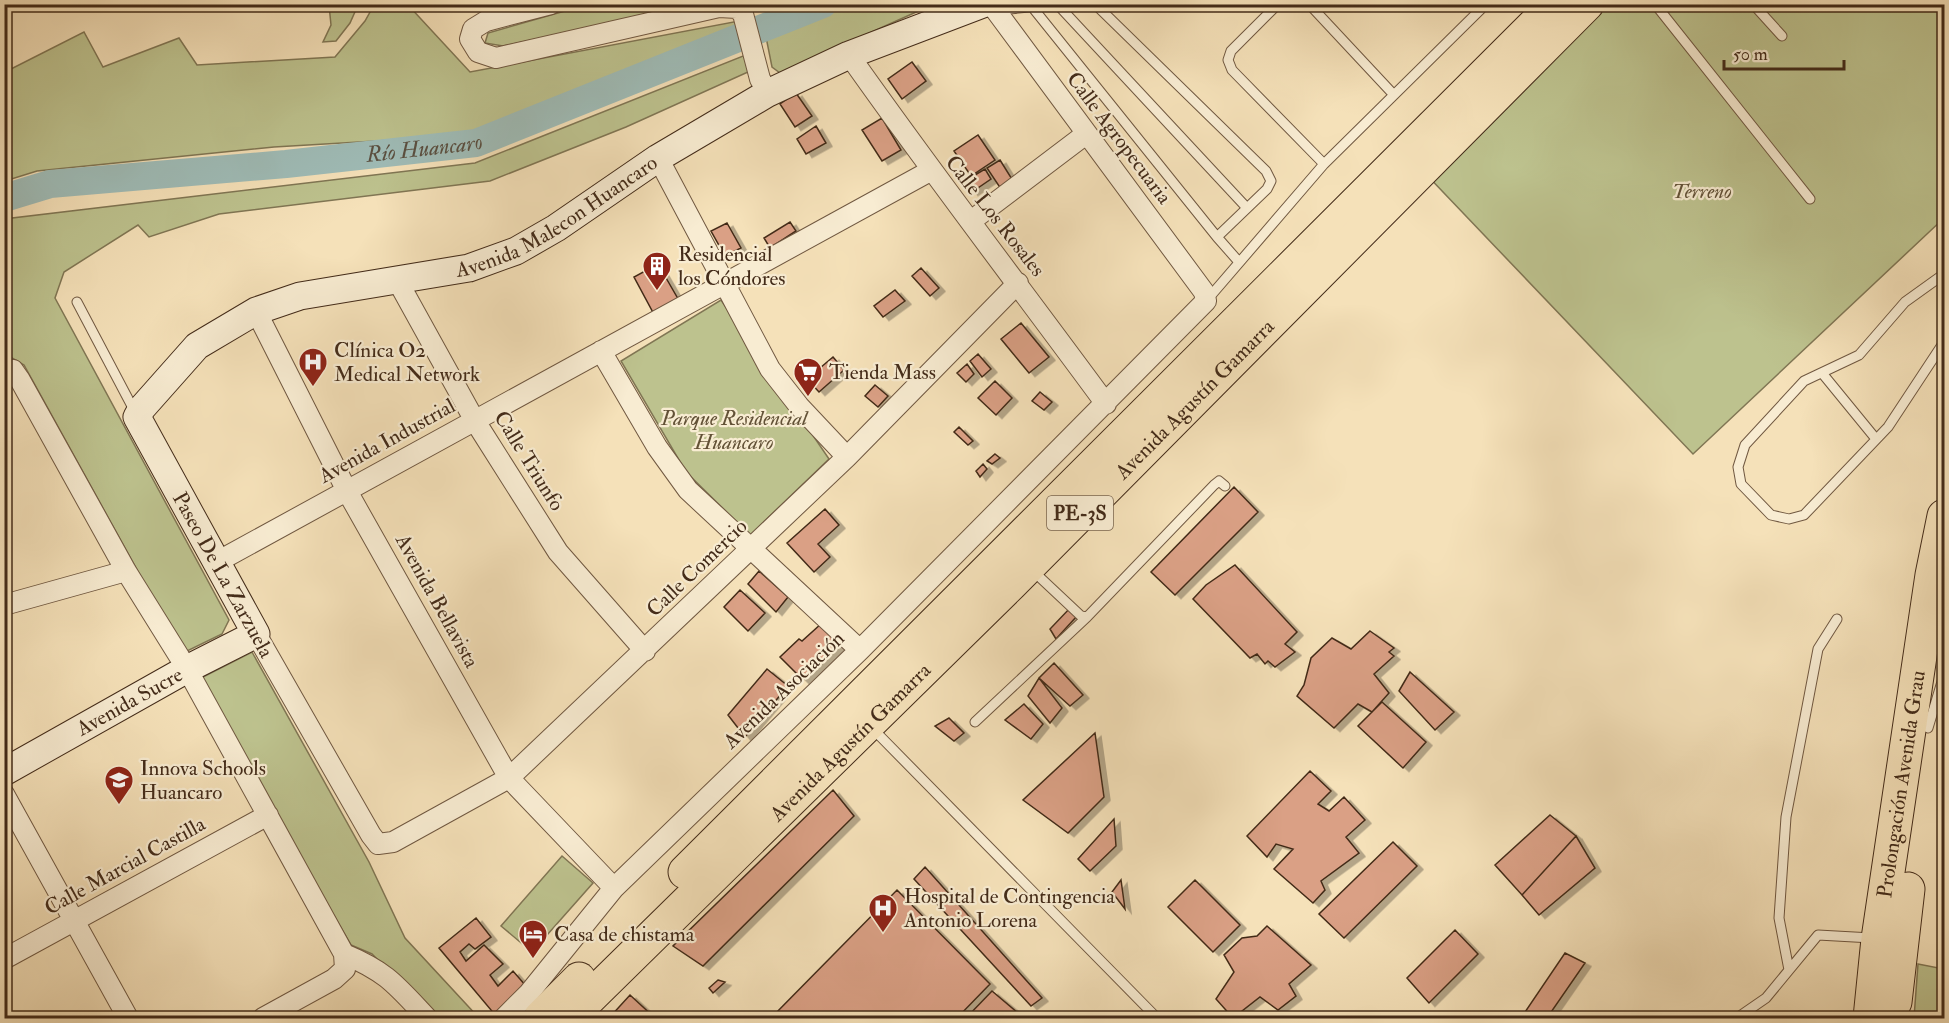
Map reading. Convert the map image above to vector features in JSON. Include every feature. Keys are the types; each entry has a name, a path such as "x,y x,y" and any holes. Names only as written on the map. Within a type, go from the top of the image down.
{"highway":[{"name":"Avenida Agustín Gamarra","path":"540,1018 860,716 1036,546 1565,10"},
{"name":"Prolongación Avenida Grau","path":"1893,1018 1890,939 1944,516"},
{"name":"Prolongación Avenida Grau","path":"1870,1018 1890,939 1944,627"},
{"name":"Avenida Agustín Gamarra","path":"569,1018 860,716"}],"street":[{"path":"551,4 486,21 473,29 470,39 478,52 496,58 719,7 737,8 743,14 764,86"},
{"name":"Avenida Malecon Huancaro","path":"137,417 142,408 197,346 256,311 300,296 469,268 516,251 556,228 764,86 991,8"},
{"name":"Calle Agropecuaria","path":"991,8 1204,292 1206,301"},
{"name":"Calle Los Rosales","path":"849,55 930,171 1018,283 1106,404"},
{"path":"971,221 1086,134"},
{"path":"657,158 770,369 799,406 847,457"},
{"name":"Avenida Industrial","path":"215,563 930,171"},
{"name":"Calle Triunfo","path":"397,280 475,421 558,552 645,651"},
{"name":"Calle Comercio","path":"378,844 393,842 509,778 847,457 1018,283"},
{"name":"Avenida Asociación","path":"504,1018 529,993 614,888 860,650 1206,301"},
{"name":"Avenida Bellavista","path":"256,311 347,491 509,778 614,888"},
{"path":"601,351 657,447 688,490 860,650"},
{"path":"4,369 13,370 20,380 126,571 187,669 344,954 345,969 334,979 263,1018"},
{"name":"Paseo De La Zarzuela","path":"137,417 215,563 378,844"},
{"path":"4,605 126,571"},
{"name":"Avenida Sucre","path":"4,772 187,669 256,634"},
{"path":"4,794 128,1018"},
{"name":"Calle Marcial Castilla","path":"4,959 268,815"},
{"path":"344,954 374,967 390,978 427,1018"}],"lane":[{"path":"1095,4 1266,171 1271,181 1267,189 1217,237"},
{"path":"1278,4 1231,51 1228,60 1232,70 1324,164"},
{"path":"1309,4 1394,95"},
{"path":"1655,4 1810,200"},
{"path":"1752,4 1782,36"},
{"path":"991,8 1033,8 1060,5 1247,208"},
{"path":"1206,301 1324,164 1480,6"},
{"path":"1033,8 1239,262"},
{"path":"1944,274 1905,302 1859,355 1804,381 1745,445 1738,466 1742,484 1771,515 1789,519 1804,515 1888,427 1944,342"},
{"name":"Paseo De La Zarzuela","path":"77,302 137,417"},
{"path":"1822,373 1876,439"},
{"path":"975,722 1086,616 1214,485 1219,481 1225,486"},
{"path":"1036,546 1081,616 1086,616"},
{"path":"1789,970 1779,918 1786,817 1818,649 1837,619"},
{"path":"1928,728 1944,675"},
{"path":"860,716 1157,1018"},
{"path":"1737,1018 1766,998 1818,934 1890,939"}],"green space":[{"path":"329,5 358,5 350,23 336,41 323,42 331,25"},
{"path":"374,5 408,5 470,72 744,20 747,28 484,129 444,137 274,147 37,171 5,181 5,72 84,32 103,67 179,38 197,65 335,57 365,21"},
{"path":"586,5 696,5 503,46 485,43 488,33"},
{"path":"845,5 932,5 780,73 772,67 766,37"},
{"name":"Terreno","path":"1600,5 1944,5 1944,218 1693,454 1423,171"},
{"path":"748,54 748,72 626,127 490,181 219,214 149,237 138,225 64,272 55,298 229,620 222,634 183,653 24,365 7,355 4,345 4,219 475,163"},
{"name":"Parque Residencial Huancaro","path":"721,300 829,459 750,535 686,472 621,361"},
{"path":"252,652 369,862 405,938 479,1018 434,1018 372,954 351,945 197,680"},
{"path":"562,856 593,883 532,952 501,926"},
{"path":"1918,964 1944,969 1944,1018 1914,1018"}],"building":[{"path":"912,62 926,81 902,99 888,79"},
{"path":"796,93 812,116 795,127 780,104"},
{"path":"882,118 901,150 882,161 862,130"},
{"path":"816,126 826,143 806,154 797,139"},
{"path":"978,135 995,160 971,176 954,151"},
{"path":"1000,160 1015,184 1003,192 987,168"},
{"path":"985,169 991,179 972,192 965,181"},
{"path":"790,222 796,231 770,248 764,238"},
{"path":"727,223 741,248 725,256 711,231"},
{"name":"Residencial los Cóndores","path":"658,264 681,304 656,318 634,277"},
{"path":"921,268 939,288 930,296 912,276"},
{"path":"895,290 905,301 883,317 874,306"},
{"path":"1021,323 1049,357 1029,373 1001,339"},
{"path":"978,354 991,369 982,377 970,361"},
{"path":"833,357 844,370 819,392 807,379"},
{"path":"967,364 974,374 966,382 957,373"},
{"path":"995,381 1012,398 996,415 978,398"},
{"path":"875,385 888,396 878,407 865,396"},
{"path":"1040,392 1052,402 1044,410 1032,401"},
{"path":"959,427 973,441 968,445 954,432"},
{"path":"995,454 1000,458 992,464 987,461"},
{"path":"983,464 987,469 980,477 976,471"},
{"path":"1234,487 1258,512 1175,595 1151,572"},
{"path":"825,509 839,525 818,544 830,557 814,572 787,543"},
{"path":"1235,565 1297,632 1285,644 1295,652 1275,667 1268,661 1265,664 1257,654 1250,658 1193,599 1206,585"},
{"path":"759,571 788,597 776,612 748,584"},
{"path":"740,590 765,613 748,631 724,607"},
{"path":"1070,608 1077,616 1056,639 1050,629"},
{"path":"822,623 841,644 803,680 780,657 799,639 802,641"},
{"path":"1370,631 1394,648 1389,652 1394,656 1374,674 1389,693 1372,712 1358,704 1334,728 1297,696 1304,685 1311,658 1332,638 1351,649"},
{"path":"1054,663 1083,695 1070,706 1039,678"},
{"path":"767,669 788,686 745,737 728,715"},
{"path":"1410,672 1454,712 1435,730 1399,691"},
{"path":"1039,678 1062,708 1050,723 1028,696"},
{"path":"1382,702 1426,742 1403,768 1358,726"},
{"path":"1024,704 1043,724 1031,739 1005,720"},
{"path":"949,718 964,733 954,741 935,726"},
{"path":"1095,733 1104,797 1068,833 1023,800"},
{"path":"1310,771 1331,791 1318,804 1329,811 1344,797 1365,820 1346,837 1359,853 1321,881 1325,890 1313,903 1274,869 1293,849 1276,844 1267,857 1247,836"},
{"path":"833,790 854,816 703,966 673,946"},
{"path":"1550,815 1576,836 1522,895 1495,865"},
{"path":"1114,819 1116,846 1090,871 1078,859"},
{"path":"1576,836 1595,868 1539,915 1522,895"},
{"path":"1393,842 1417,866 1344,938 1319,914"},
{"path":"925,867 1042,998 1031,1006 914,879"},
{"path":"1121,880 1125,909 1112,892"},
{"path":"1195,880 1240,925 1213,952 1168,907"},
{"path":"897,890 990,984 957,1018 771,1018"},
{"path":"476,918 491,937 475,949 469,944 460,952 466,961 484,945 503,964 490,975 498,986 513,971 526,986 496,1016 439,948"},
{"path":"1267,926 1311,965 1289,984 1296,996 1278,1010 1260,997 1233,1018 1216,999 1234,972 1224,955 1242,938 1257,936"},
{"path":"1455,930 1478,954 1429,1003 1407,978"},
{"path":"1565,953 1585,963 1547,1018 1521,1018"},
{"path":"718,980 725,982 713,993 709,988"},
{"path":"992,991 1024,1018 966,1018"},
{"path":"630,995 655,1018 609,1018"}],"waterway":[{"name":"Río Huancaro","path":"4,198 50,184 286,164 476,143 823,4"}],"place":[{"name":"Residencial los Cóndores","path":"657,292"},
{"name":"Clínica O2 Medical Network","path":"313,388"},
{"name":"Tienda Mass","path":"808,398"},
{"name":"Innova Schools Huancaro","path":"119,806"},
{"name":"Hospital de Contingencia Antonio Lorena","path":"883,934"},
{"name":"Casa de chistama","path":"533,960"}]}
